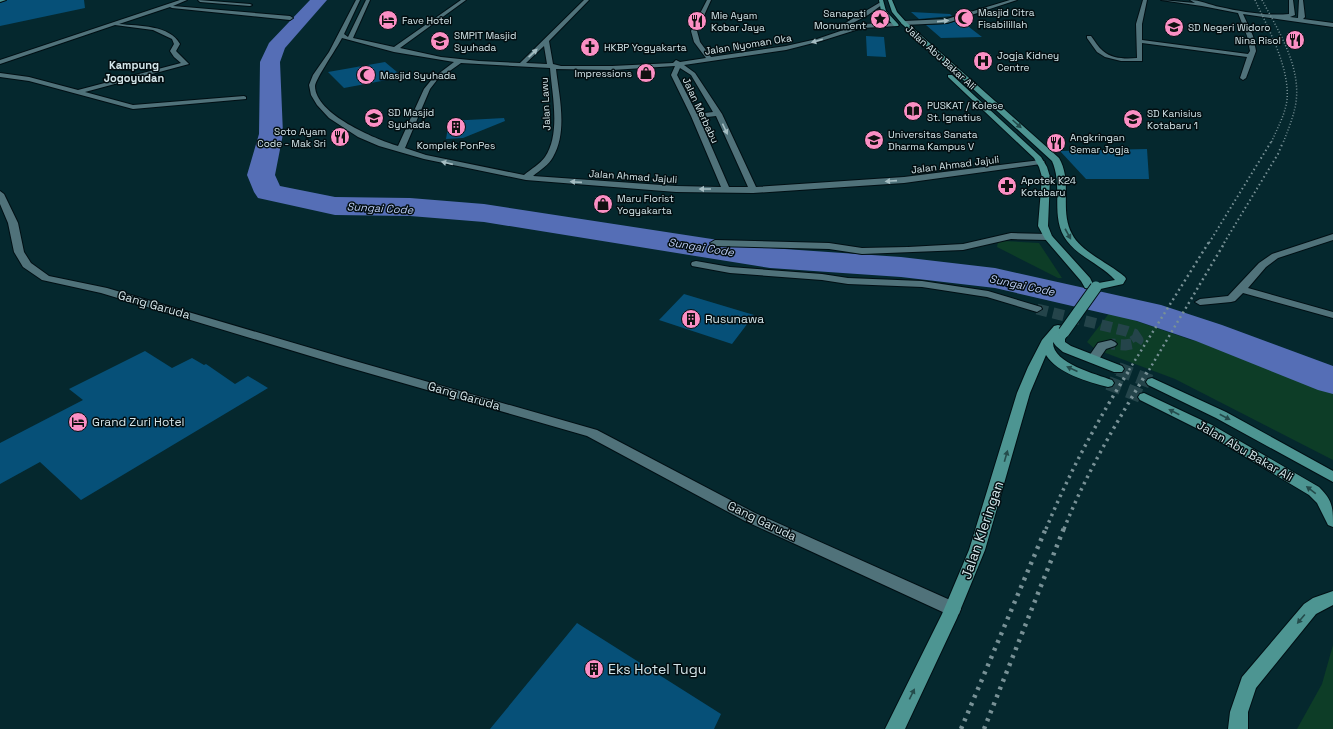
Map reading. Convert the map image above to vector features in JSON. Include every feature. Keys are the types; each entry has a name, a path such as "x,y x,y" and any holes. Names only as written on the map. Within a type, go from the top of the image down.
{"main road":[{"path":"0,1 4,0"},
{"name":"Jalan Abu Bakar Ali","path":"881,2 886,14 900,24 1056,160 1063,180 1061,215 1067,235 1075,244 1114,270 1121,278 1119,282 1093,287 1048,236 1043,226 1046,172 1041,162 900,24 890,0"},
{"path":"1093,287 1061,330 1059,339 1060,344 1067,349 1118,369"},
{"name":"Jalan Kleringan","path":"895,729 953,609 977,550 1031,370 1046,342 1061,330"},
{"path":"1046,342 1053,358 1059,362 1108,383"},
{"name":"Jalan Abu Bakar Ali","path":"1152,382 1221,415 1333,476"},
{"name":"Jalan Abu Bakar Ali","path":"1144,397 1207,428 1314,491 1323,500 1333,521"},
{"path":"1238,729 1240,712 1248,683 1310,609 1319,603 1333,598"}],"street":[{"path":"0,62 186,0 250,5"},
{"path":"340,34 358,0"},
{"path":"350,39 368,0"},
{"path":"394,50 464,0"},
{"path":"520,65 587,0"},
{"path":"708,58 697,42 694,31 709,0"},
{"name":"Jalan Nyoman Oka","path":"340,34 350,39 394,50 460,61 551,66 561,68 612,68 761,53 796,46 829,37 859,26 947,21 1015,0"},
{"path":"1089,37 1105,55 1141,60 1139,24 1145,0"},
{"path":"1163,0 1240,12 1300,18 1333,24"},
{"path":"1192,0 1211,7"},
{"path":"1276,16 1292,15 1291,0"},
{"path":"1300,18 1302,17 1301,0"},
{"name":"Jalan Nyoman Oka","path":"708,58 816,35 848,24 866,14 881,2"},
{"path":"166,6 290,18"},
{"path":"353,9 363,9"},
{"path":"1240,12 1250,36 1253,51 1243,78"},
{"path":"347,19 358,19"},
{"path":"77,93 186,64 176,56 173,51 177,44 174,38 166,33 141,27 112,25"},
{"name":"Jalan Ahmad Jajuli","path":"340,34 332,52 316,75 312,85 314,95 319,104 332,116 370,140 400,150 457,165 526,178 676,189 753,190 904,180 1041,162"},
{"name":"Jalan Lawu","path":"526,178 544,164 554,146 557,129 551,66 546,41"},
{"path":"1140,41 1250,56"},
{"path":"400,150 427,89 435,79 460,61"},
{"name":"Jalan Merbabu","path":"726,189 695,116 674,75 676,62 693,74 718,114 753,190"},
{"path":"0,74 29,79 133,107 244,98"},
{"path":"695,116 718,114"},
{"name":"Gang Garuda","path":"0,194 13,223 19,252 27,265 46,278 103,290 344,362 592,433 750,517 953,609"},
{"path":"715,243 828,246 862,251 963,247 1011,236 1048,236"},
{"path":"1200,302 1231,299 1242,289 1260,265 1267,260 1333,237"},
{"path":"696,264 730,270 848,280 922,284 988,294 1037,309"},
{"path":"1242,289 1333,315"},
{"path":"1093,359 1102,346 1111,344"}],"green space":[{"path":"998,242 1039,243 1062,278 1058,278 997,247"},
{"path":"1110,312 1191,340 1209,343 1333,390 1333,460 1175,379 1095,349 1087,342"},
{"path":"1333,645 1333,729 1297,729 1322,684"}],"building":[{"path":"7,0 84,0 85,8 0,26 0,3"},
{"path":"911,12 950,14 952,16 919,19"},
{"path":"960,20 982,37 941,38 926,25 947,24"},
{"path":"866,36 884,37 886,57 867,56"},
{"name":"Masjid Syuhada","path":"385,62 403,77 344,88 328,72"},
{"name":"Komplek PonPes","path":"504,118 505,121 463,138 446,139 449,121"},
{"path":"1147,149 1149,179 1086,179 1060,151"},
{"name":"Rusunawa","path":"684,294 754,315 732,344 659,320"},
{"path":"145,351 172,368 192,358 204,365 206,364 235,384 248,376 268,388 81,500 40,462 0,484 0,443 83,400 69,389"},
{"name":"Eks Hotel Tugu","path":"577,623 721,714 714,729 490,729"}],"waterway":[{"name":"Sungai Code","path":"319,0 276,47 270,62 271,134 261,175 268,192 335,206 410,207 484,213 770,258 901,267 995,278 1148,313 1209,333 1333,381"}],"tunnel":[{"path":"1037,309 1126,331 1134,334 1138,340 1136,343 1125,345 1111,344"},
{"path":"1119,370 1118,369 1152,382"},
{"path":"1108,383 1144,397"}],"railway":[{"path":"1255,0 1277,48 1282,62 1287,88 1287,100 1284,111 1271,143"},
{"path":"1262,0 1287,49 1295,75 1297,89 1296,102 1291,123 1283,143"},
{"path":"1209,243 1271,142"},
{"path":"1224,243 1278,154 1283,142"},
{"path":"1129,370 1209,242"},
{"path":"1149,370 1225,242"},
{"path":"1046,529 1064,487 1107,407 1130,369"},
{"path":"1064,529 1092,467 1149,369"},
{"path":"961,729 1046,528"},
{"path":"984,729 1064,528"}],"place":[{"name":"Masjid Citra Fisabilillah","path":"964,18"},
{"name":"Sanapati Monument","path":"880,19"},
{"name":"Fave Hotel","path":"388,20"},
{"name":"Mie Ayam Kobar Jaya","path":"697,21"},
{"name":"SD Negeri Widoro","path":"1174,27"},
{"name":"Nina Risol","path":"1295,40"},
{"name":"SMPIT Masjid Syuhada","path":"440,41"},
{"name":"HKBP Yogyakarta","path":"590,47"},
{"name":"Jogja Kidney Centre","path":"983,61"},
{"name":"Impressions","path":"646,73"},
{"name":"Masjid Syuhada","path":"366,75"},
{"name":"PUSKAT / Kolese St. Ignatius","path":"913,111"},
{"name":"SD Masjid Syuhada","path":"374,118"},
{"name":"SD Kanisius Kotabaru 1","path":"1133,119"},
{"name":"Komplek PonPes","path":"456,127"},
{"name":"Soto Ayam Code - Mak Sri","path":"340,137"},
{"name":"Universitas Sanata Dharma Kampus V","path":"874,140"},
{"name":"Angkringan Semar Jogja","path":"1056,143"},
{"name":"Apotek K24 Kotabaru","path":"1007,186"},
{"name":"Maru Florist Yogyakarta","path":"603,204"},
{"name":"Rusunawa","path":"691,319"},
{"name":"Grand Zuri Hotel","path":"78,422"},
{"name":"Eks Hotel Tugu","path":"594,669"}],"district":[{"name":"Kampung Jogoyudan","path":"134,71"}]}
